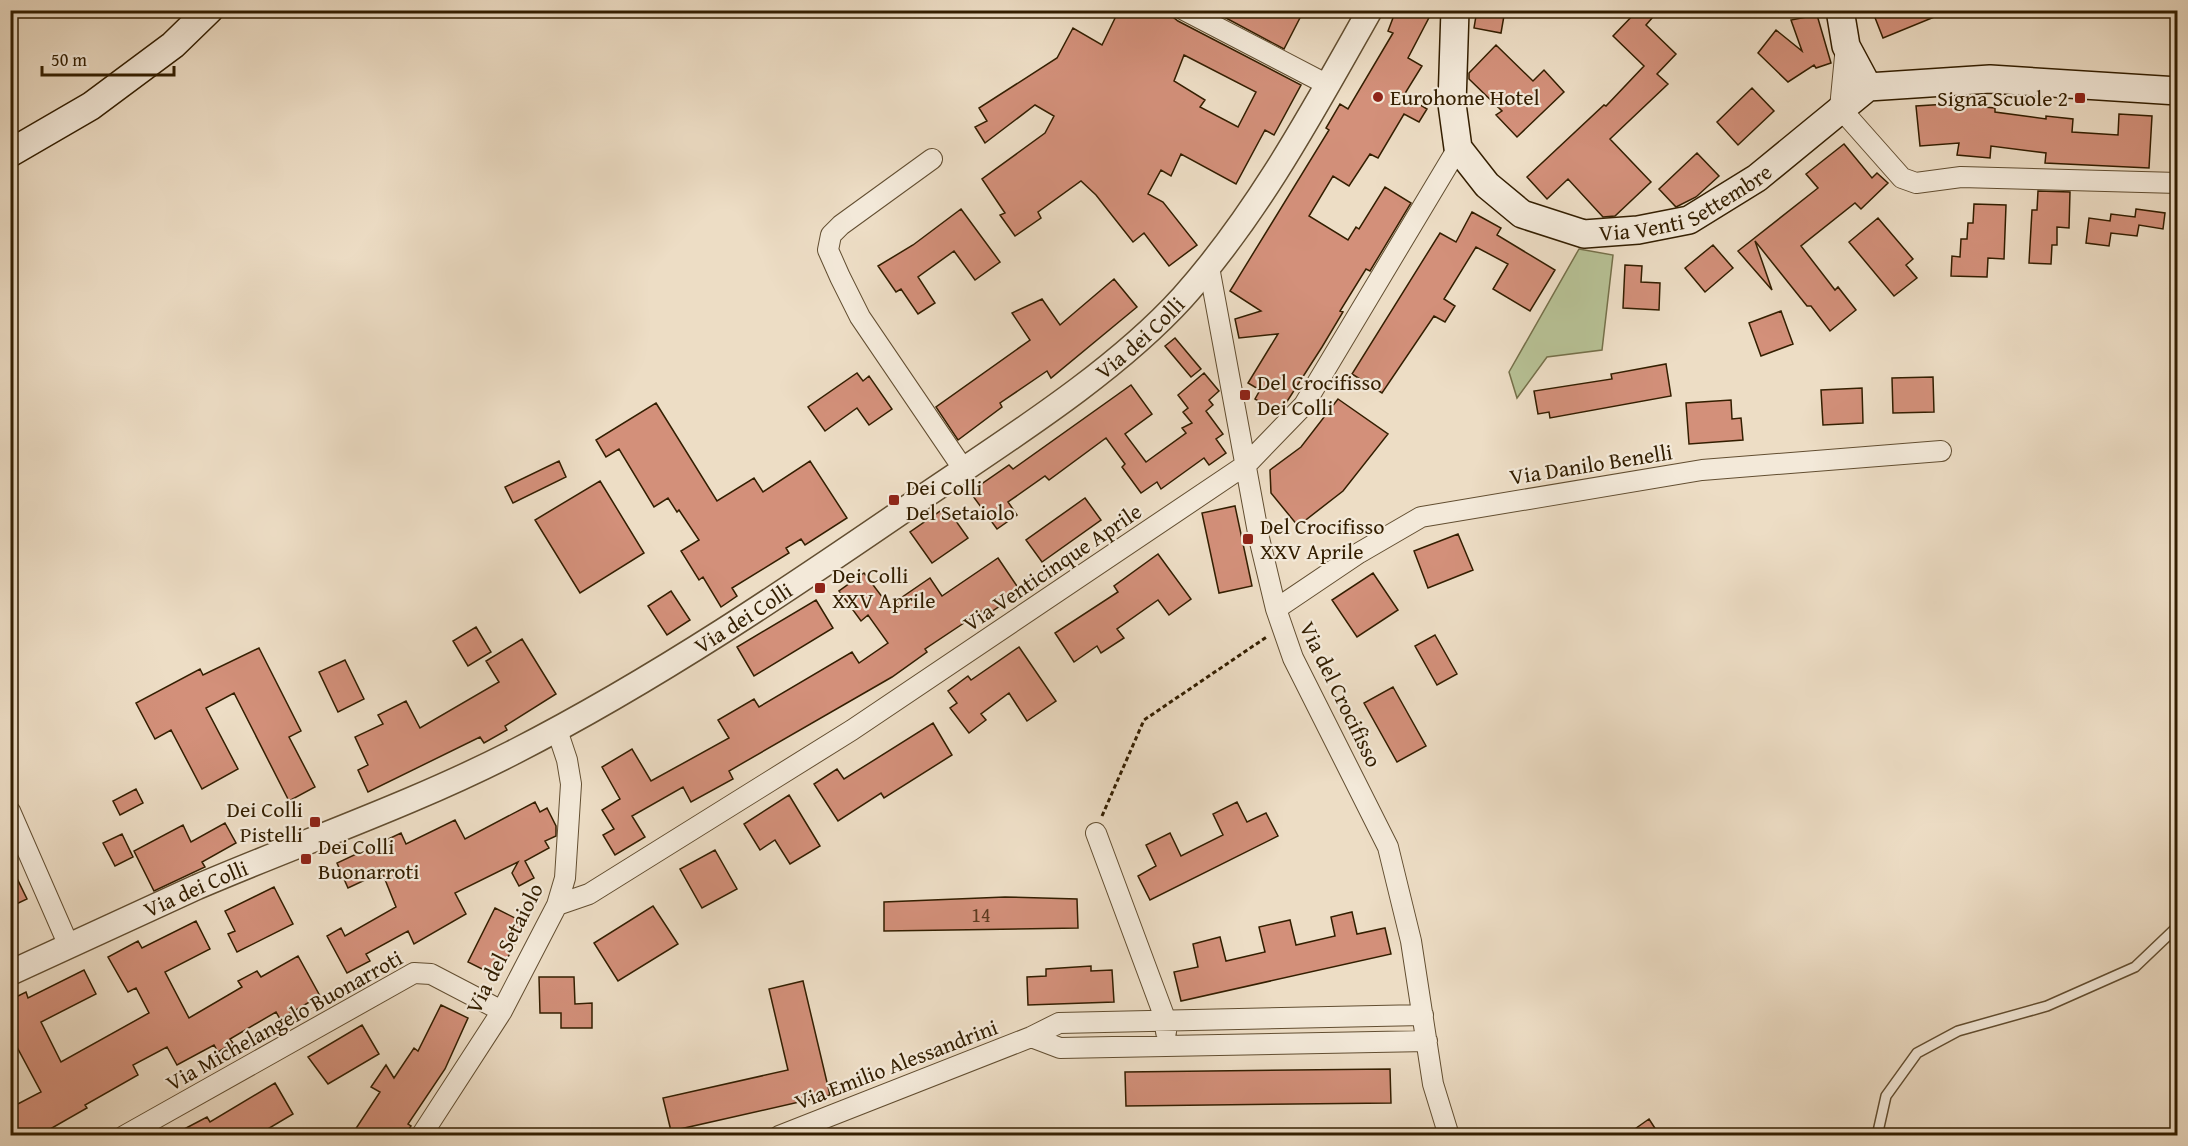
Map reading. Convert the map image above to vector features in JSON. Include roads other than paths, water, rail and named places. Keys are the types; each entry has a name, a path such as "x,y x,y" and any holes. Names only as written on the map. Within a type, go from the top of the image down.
{"main road":[{"path":"10,153 91,106 173,45 209,10"},
{"name":"Via Venti Settembre","path":"1455,10 1452,104 1458,148 1487,186 1522,214 1584,234 1638,230 1689,220 1757,178 1868,87"},
{"path":"1840,10 1846,46 1868,87 1990,79 2178,91"}],"street":[{"path":"1184,10 1290,63 1328,85"},
{"name":"Via dei Colli","path":"10,973 199,887 423,794 557,730 792,588 964,470 1106,366 1150,330 1209,267 1297,137 1370,10"},
{"path":"1846,46 1840,108 1902,178 1916,183 1961,177 2178,183"},
{"name":"Via Venticinque Aprile","path":"557,905 589,894 852,730 1247,464 1304,405 1458,148"},
{"path":"932,159 841,225 831,235 828,250 860,317 964,470"},
{"name":"Via del Crocifisso","path":"1209,267 1259,538 1279,618 1293,658 1388,847 1411,941 1433,1084 1449,1136"},
{"name":"Via Danilo Benelli","path":"1279,618 1359,553 1421,517 1702,470 1941,451"},
{"name":"Via del Setaiolo","path":"421,1136 501,1011 557,905 565,878 571,784 567,760 557,730"},
{"path":"10,812 69,945"},
{"path":"1096,833 1166,1021 1166,1046"},
{"name":"Via Michelangelo Buonarroti","path":"124,1136 414,973 431,974 501,1011"},
{"name":"Via Emilio Alessandrini","path":"778,1136 1031,1037 1059,1023 1424,1015"},
{"name":"Via Emilio Alessandrini","path":"1031,1037 1060,1048 1427,1041"}],"lane":[{"path":"1877,1136 1886,1096 1917,1053 1958,1031 2047,1006 2135,967 2178,926"}],"place":[{"name":"Eurohome Hotel","path":"1378,97"},
{"name":"Signa Scuole 2","path":"2080,98"},
{"name":"Del Crocifisso Dei Colli","path":"1245,395"},
{"name":"Dei Colli Del Setaiolo","path":"894,500"},
{"name":"Del Crocifisso XXV Aprile","path":"1248,539"},
{"name":"Dei Colli XXV Aprile","path":"820,588"},
{"name":"Dei Colli Pistelli","path":"315,822"},
{"name":"Dei Colli Buonarroti","path":"306,859"}]}
